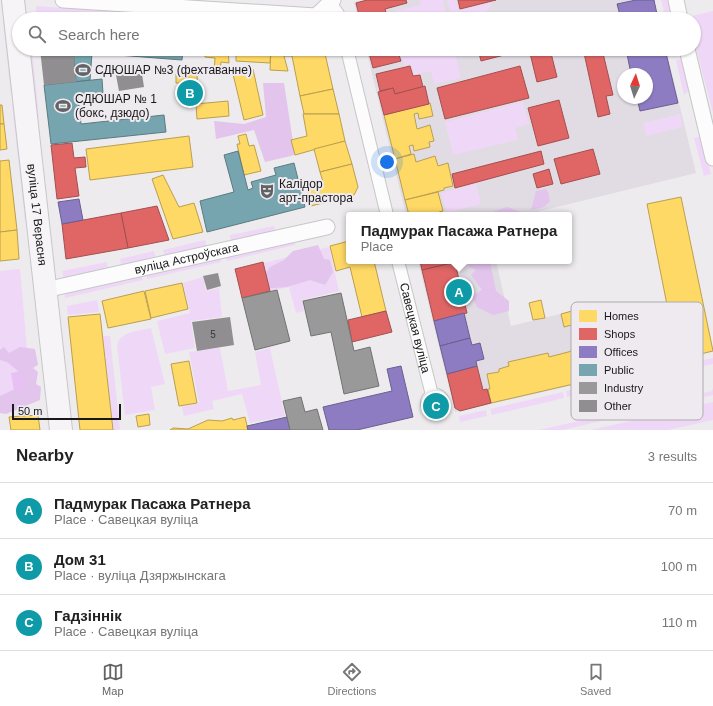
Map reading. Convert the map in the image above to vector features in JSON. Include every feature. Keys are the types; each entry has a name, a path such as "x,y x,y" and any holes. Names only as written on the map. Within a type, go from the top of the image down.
{"main road":[{"name":"вуліца 17 Верасня","path":"13,0 14,12"},
{"name":"вуліца 17 Верасня","path":"19,56 61,430"}],"street":[{"path":"63,0 253,12"},
{"path":"676,0 679,12"},
{"path":"320,12 330,1 337,12"},
{"path":"349,56 386,212"},
{"path":"689,56 713,158"},
{"name":"вуліца Астроўскага","path":"45,290 327,227"},
{"name":"Савецкая вуліца","path":"399,264 432,395 437,395 442,401 442,406 437,414"}],"shaded area":[{"path":"362,0 654,0 657,12 356,12 354,2"},
{"path":"420,0 443,0 446,12 392,12 421,5"},
{"path":"447,0 456,0 458,11 493,2 486,12 450,12"},
{"path":"661,0 668,0 671,12 664,12"},
{"path":"36,6 117,12 36,12"},
{"path":"713,11 713,113 698,56 701,56 701,14"},
{"path":"9,21 17,94 11,95 3,22"},
{"path":"29,56 33,56 39,117 35,117"},
{"path":"368,56 668,56 696,173 536,212 405,212"},
{"path":"402,56 456,56 461,78 434,84 431,71 414,75 411,64 404,66"},
{"path":"683,59 690,90 684,95 676,60"},
{"path":"263,83 284,83 295,155 265,162 254,130 216,139 214,121 244,124 266,117"},
{"path":"523,102 529,124 515,128 518,140 453,155 445,122"},
{"path":"17,103 30,221 25,221 12,104"},
{"path":"680,114 683,127 646,136 643,123"},
{"path":"701,136 711,174 704,176 694,138"},
{"path":"476,184 481,204 447,212 441,193"},
{"path":"546,189 550,201 544,207 531,210 536,191"},
{"path":"507,207 521,212 493,212"},
{"path":"274,226 276,234 231,243 230,235"},
{"path":"294,239 295,245 227,261 226,255"},
{"path":"205,240 207,249 165,258 163,250"},
{"path":"318,245 324,259 330,260 333,272 325,285 310,280 287,287 263,289 261,280 270,267 284,260 293,251"},
{"path":"329,247 339,291 302,300 304,311 296,313 289,287 271,291 264,263"},
{"path":"154,251 156,260 122,268 120,259"},
{"path":"220,256 221,262 147,279 146,273"},
{"path":"107,262 108,271 64,280 62,271"},
{"path":"419,264 497,264 511,326 571,311 571,386 455,412"},
{"path":"469,264 491,264 496,291 509,301 509,311 493,315 477,307 472,296 482,290 471,275 476,270 469,267"},
{"path":"20,269 31,395 0,401 0,271"},
{"path":"141,274 143,280 65,298 64,291"},
{"path":"203,277 206,291 219,288 222,317 191,321 195,348 165,354 157,321 190,313 183,283"},
{"path":"97,300 99,312 68,315 67,306"},
{"path":"151,328 165,384 151,387 155,410 125,415 117,345 119,340 126,334"},
{"path":"103,336 110,336 120,430 113,430"},
{"path":"4,347 9,353 20,347 35,349 38,365 33,368 38,372 36,384 41,387 40,400 6,414 0,413 0,396 15,389 18,371 7,362 0,360 0,350"},
{"path":"220,348 228,391 261,385 255,352 270,348 285,416 250,423 242,394 212,401 214,409 184,416 182,407 199,403 189,352"},
{"path":"713,358 713,364 703,366 703,360"},
{"path":"21,371 23,389 14,390 11,373"},
{"path":"713,388 713,395 703,397 703,393 712,391"},
{"path":"571,390 571,396 567,397 566,391"},
{"path":"563,392 564,398 492,415 490,409"},
{"path":"713,402 713,420 668,430 591,430 635,420 703,420 703,404"},
{"path":"486,410 487,416 460,422 459,416"},
{"path":"583,420 605,420 562,430 539,430"}],"building: Homes":[{"path":"228,56 229,63 221,62 220,73 214,73 215,58 205,57"},
{"path":"236,56 270,56 270,63 236,61"},
{"path":"271,56 284,56 288,71 270,70"},
{"path":"292,56 326,56 333,89 300,96"},
{"path":"253,69 263,115 244,120 233,74"},
{"path":"197,73 198,103 184,104 183,83 176,83 176,74"},
{"path":"333,89 339,114 304,114 300,96"},
{"path":"228,101 229,116 197,119 196,104"},
{"path":"430,103 433,116 419,119 418,113 414,114 417,129 430,125 434,141 429,142 430,147 414,151 413,145 409,146 411,154 395,159 384,115"},
{"path":"0,105 2,105 4,124 0,124"},
{"path":"303,114 339,114 345,141 295,155 291,140 307,136"},
{"path":"0,124 4,124 7,149 0,150"},
{"path":"246,134 249,146 254,145 261,171 244,175 237,144 240,144 238,136"},
{"path":"189,136 193,167 90,180 86,149"},
{"path":"345,141 352,164 320,172 314,149"},
{"path":"414,154 416,162 435,156 438,166 448,163 453,186 444,188 444,190 405,200 395,159"},
{"path":"9,160 17,230 0,232 0,161"},
{"path":"352,164 358,187 354,195 311,206 307,190 324,185 320,172"},
{"path":"163,175 179,207 194,203 203,232 173,239 152,179"},
{"path":"438,192 443,211 408,212 405,200"},
{"path":"681,197 703,302 666,302 647,204"},
{"path":"17,230 19,259 0,261 0,232"},
{"path":"346,242 346,264 375,264 386,311 362,317 350,267 336,271 330,246"},
{"path":"182,283 188,309 151,318 145,291"},
{"path":"144,291 151,319 108,328 102,301"},
{"path":"541,300 545,318 533,320 529,303"},
{"path":"703,303 713,351 703,353"},
{"path":"571,311 571,325 564,327 561,314"},
{"path":"100,314 113,430 80,430 68,317"},
{"path":"571,351 571,385 491,403 487,374 499,372 499,369 509,366 508,362 548,353 549,357"},
{"path":"189,361 197,403 179,406 171,364"},
{"path":"149,414 150,425 138,427 136,416"},
{"path":"38,415 40,430 11,430 9,417"},
{"path":"245,417 248,430 170,430 173,428 188,429 208,420 222,421 232,418 233,420"}],"building: Shops":[{"path":"367,0 406,0 407,3 385,9 386,12 358,12 356,3"},
{"path":"458,0 496,0 460,9"},
{"path":"370,56 399,56 401,61 373,68"},
{"path":"480,56 500,56 481,61"},
{"path":"531,56 552,56 557,77 537,82"},
{"path":"585,56 604,56 613,95 606,96 610,114 598,117"},
{"path":"410,66 413,76 420,75 423,87 395,94 393,88 380,91 376,74"},
{"path":"520,66 529,98 445,119 437,88"},
{"path":"425,86 429,104 384,115 378,92 393,88 395,94"},
{"path":"559,100 569,138 538,146 528,108"},
{"path":"72,143 74,158 85,157 86,167 75,168 79,196 57,199 51,145"},
{"path":"593,149 600,174 561,184 554,159"},
{"path":"541,151 544,164 455,188 452,174"},
{"path":"549,169 553,184 537,188 533,174"},
{"path":"157,206 169,240 128,248 121,213"},
{"path":"121,213 128,248 66,259 62,224"},
{"path":"263,262 270,291 242,298 235,269"},
{"path":"421,264 448,264 422,270"},
{"path":"448,264 455,264 467,313 434,321 422,270"},
{"path":"386,311 392,332 352,342 348,320"},
{"path":"477,366 483,390 487,389 491,403 460,411 455,408 447,374"}],"building: Offices":[{"path":"636,0 654,0 657,12 619,12 617,4"},
{"path":"627,56 667,56 678,103 640,111 638,104 653,104 653,68 630,68"},
{"path":"79,199 83,220 62,224 58,202"},
{"path":"464,313 470,338 440,346 434,321"},
{"path":"470,338 472,345 480,343 484,359 476,361 477,366 447,374 440,346"},
{"path":"401,366 413,417 357,430 329,430 323,407 392,391 387,369"},
{"path":"287,417 290,430 248,430 247,426"}],"building: Public":[{"path":"74,56 92,56 90,80 76,82"},
{"path":"131,56 182,56 182,60"},
{"name":"СДЮШАР № 1 (бокс, дзюдо)","path":"102,79 103,93 78,96 81,124 164,115 166,132 51,144 44,85"},
{"name":"Калідор арт-прастора","path":"238,151 248,190 253,188 251,182 276,175 274,168 294,163 305,207 207,232 200,201 234,192 224,155"}],"building: Industry":[{"path":"277,290 290,341 255,350 242,298"},
{"path":"341,293 354,351 370,347 379,386 344,394 331,332 311,336 303,301"},
{"path":"301,397 305,412 317,409 323,430 290,430 283,401"}],"building: Other":[{"path":"41,56 74,56 76,82 44,85"},
{"path":"142,74 144,87 119,91 116,75"},
{"path":"218,273 221,286 207,290 203,276"},
{"path":"230,317 234,345 197,351 192,322"}],"place":[{"name":"СДЮШАР №3 (фехтаванне)","path":"83,70"},
{"name":"Дом 31","path":"190,93"},
{"name":"СДЮШАР № 1 (бокс, дзюдо)","path":"63,106"},
{"name":"Калідор арт-прастора","path":"267,191"},
{"name":"Падмурак Пасажа Ратнера","path":"459,292"},
{"name":"Гадзіннік","path":"436,406"}]}
